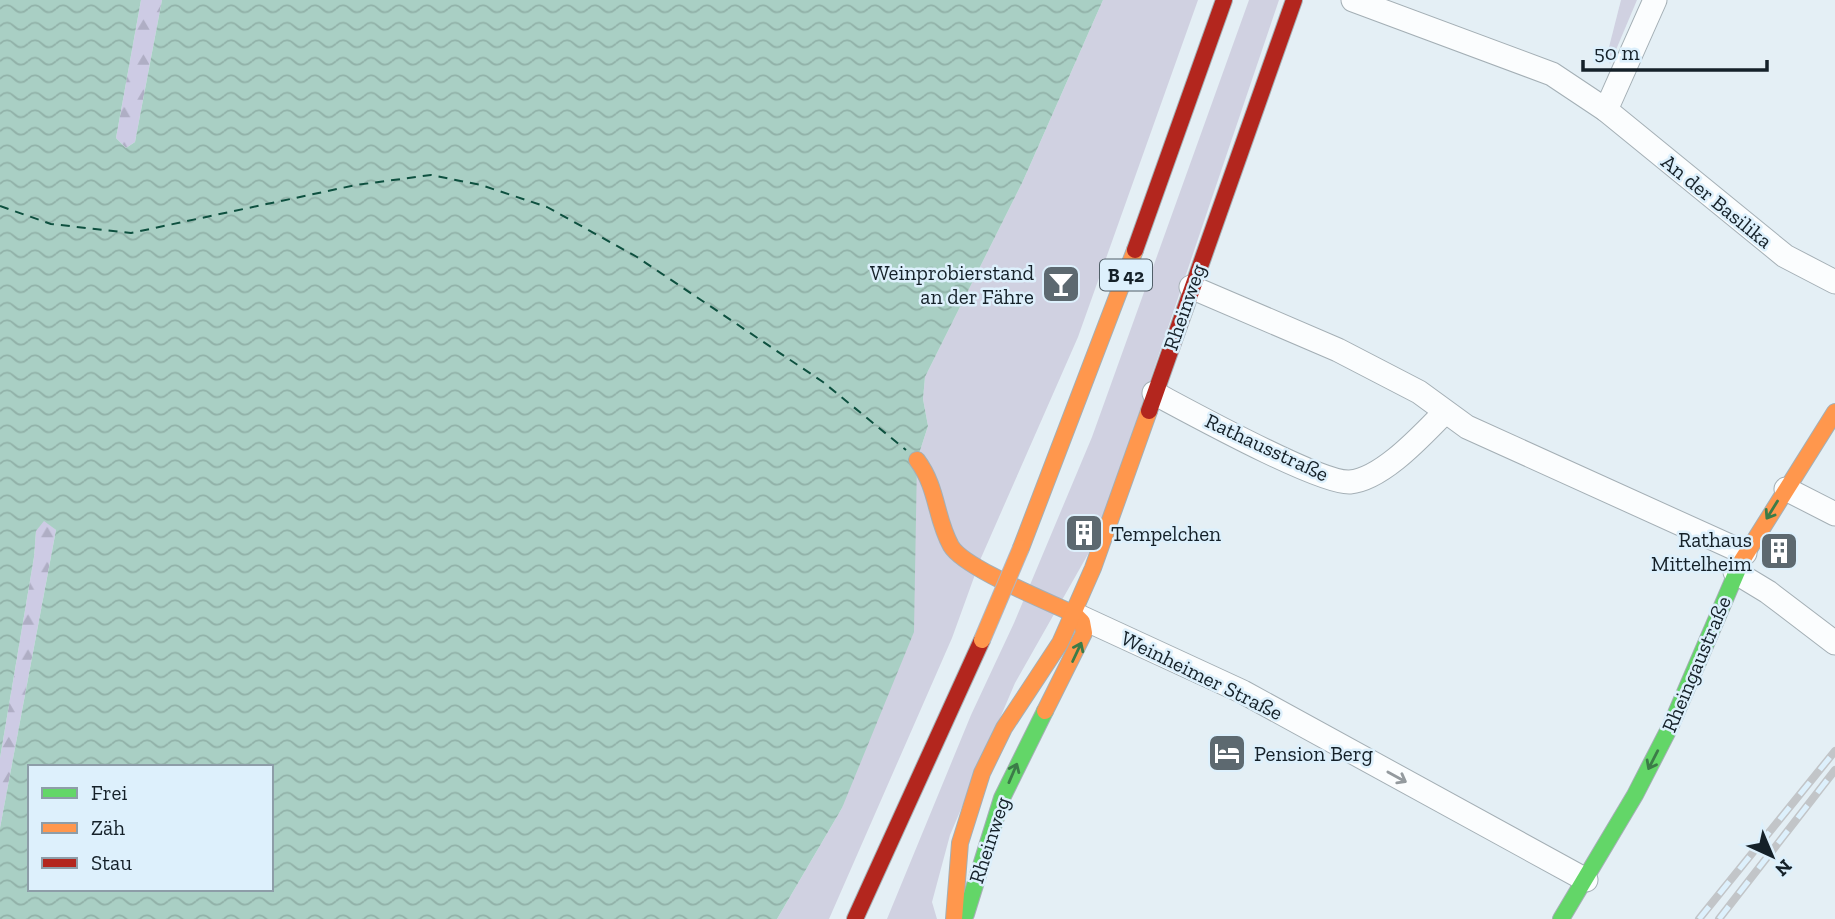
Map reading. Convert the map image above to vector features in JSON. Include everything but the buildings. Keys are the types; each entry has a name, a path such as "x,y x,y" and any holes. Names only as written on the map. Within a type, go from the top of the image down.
{"main road":[{"name":"B 42","path":"855,919 1021,548 1140,239 1224,0"},
{"name":"Rheinweg","path":"954,919 960,843 982,773 1004,728 1060,643 1105,538 1294,0"},
{"name":"Rheingaustraße","path":"1561,919 1635,796 1671,725 1740,563 1835,412"},
{"path":"918,460 936,485 944,533 948,545 960,558 1074,614"},
{"name":"Rheinweg","path":"964,919 1002,798 1037,724 1080,645 1084,633 1082,622 1074,614"},
{"path":"865,898 865,919"}],"street":[{"name":"An der Basilika","path":"1353,0 1552,74 1606,110 1785,256 1835,282"},
{"path":"1606,110 1655,0"},
{"path":"1191,287 1338,351 1419,393 1467,427 1740,563 1768,592 1835,643"},
{"name":"Rathausstraße","path":"1154,393 1302,467 1340,481 1362,479 1391,461 1445,412"},
{"path":"1786,489 1835,514"},
{"name":"Weinheimer Straße","path":"1074,614 1242,692 1586,880"}],"shaded area":[{"path":"1103,0 1198,0 1078,337 981,558 952,638 829,919 777,919 842,808 917,460 928,426 923,399 925,377 1023,181"},
{"path":"1249,0 1279,0 1096,540 1015,683 950,835 932,902 937,919 887,919 971,715 1014,623 1092,437"},
{"path":"1621,0 1637,0 1610,64 1607,55"}],"green space":[{"path":"141,0 162,0 135,142 126,148 116,138"},
{"path":"44,520 56,530 0,828 0,758 34,557 36,530"}],"water":[{"path":"0,0 141,0 116,138 126,148 135,142 162,0 1103,0 1023,181 925,377 923,399 928,426 917,460 914,632 842,808 777,919 0,919 0,828 56,530 44,521 36,531 0,758"}],"ferry route":[{"path":"0,206 51,224 131,233 356,185 431,175 481,185 547,207 637,257 823,382 906,450"}],"railway":[{"path":"1699,919 1835,751"},
{"path":"1719,919 1835,770"}],"traffic: fast":[{"path":"1561,919 1635,795 1671,725 1741,562"},
{"path":"966,914 1002,798 1045,711"}],"traffic: slow":[{"path":"1021,548 1135,250"},
{"path":"954,919 960,843 982,773 1004,728 1060,643 1093,568 1149,411"},
{"path":"1741,562 1835,412"},
{"path":"917,460 929,481 946,535 959,555 989,574 1074,614 1082,622 1084,633 1045,711"},
{"path":"982,640 1021,548"}],"traffic: jam":[{"path":"1135,250 1224,0"},
{"path":"1149,411 1294,0"},
{"path":"855,919 982,640"}],"place":[{"name":"Weinprobierstand an der Fähre","path":"1061,284"},
{"name":"Tempelchen","path":"1084,533"},
{"name":"Rathaus Mittelheim","path":"1779,551"},
{"name":"Pension Berg","path":"1227,753"}]}
